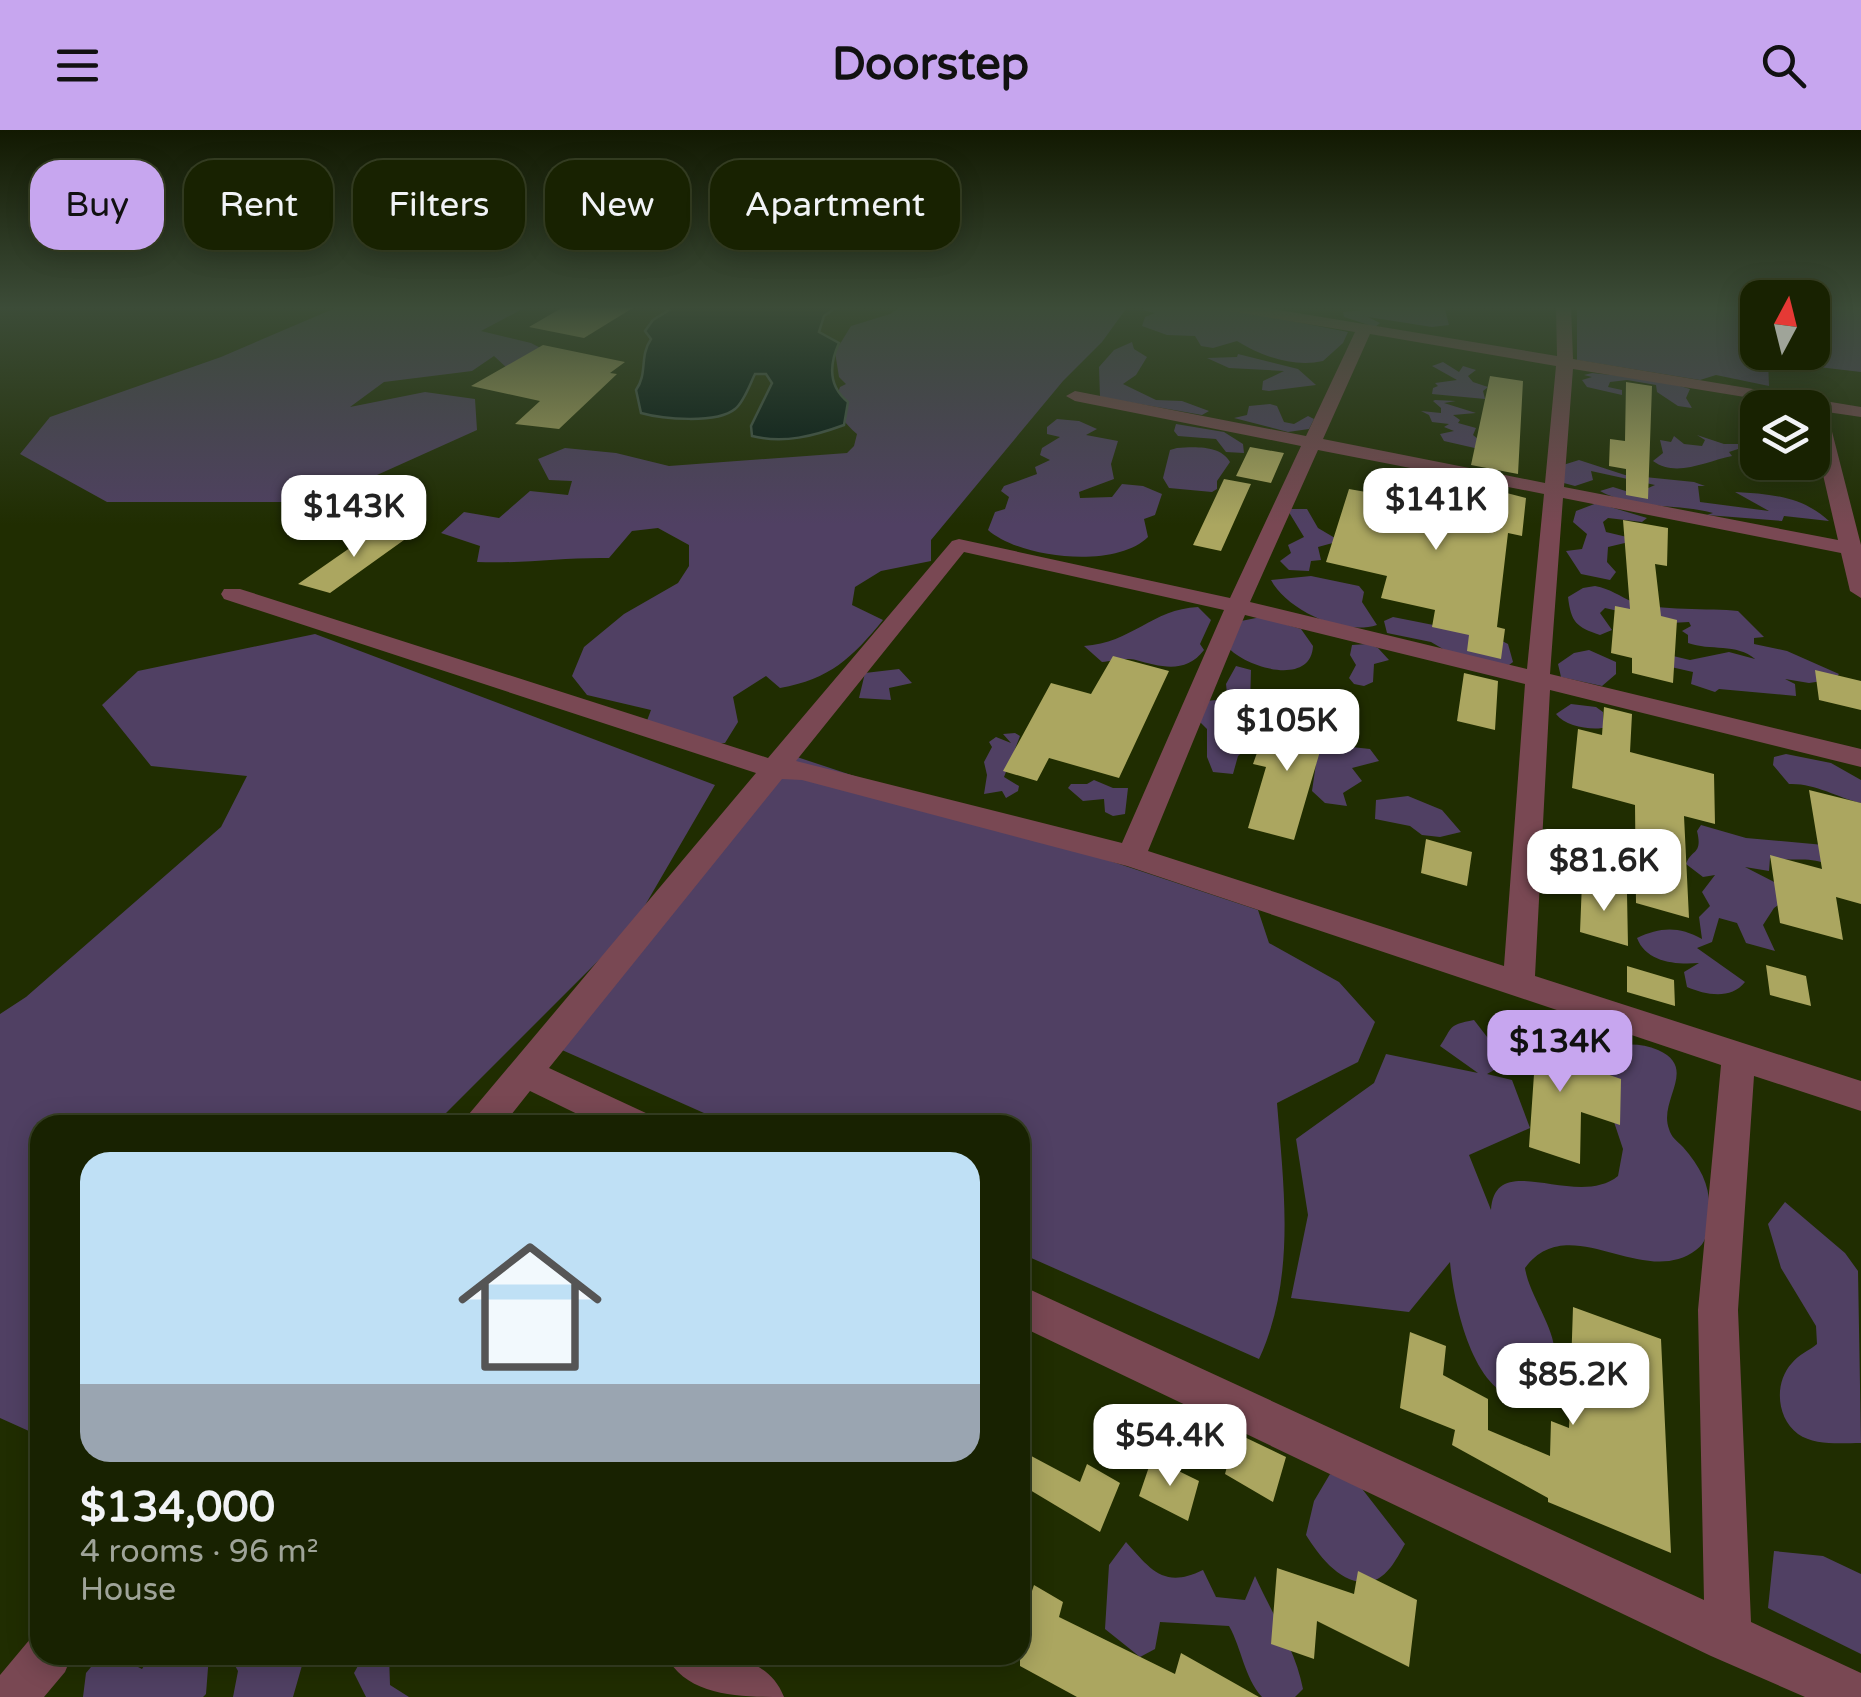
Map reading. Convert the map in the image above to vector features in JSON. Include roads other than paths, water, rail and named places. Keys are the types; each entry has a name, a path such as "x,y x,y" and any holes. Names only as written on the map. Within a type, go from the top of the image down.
{"street":[{"path":"1131,856 1341,379"},
{"path":"1519,982 1538,678 1563,379"},
{"path":"1667,379 1740,391"},
{"path":"1075,396 1856,550"},
{"path":"1830,406 1861,412"},
{"path":"1830,455 1856,550 1861,592"},
{"path":"489,1115 959,546 1238,606 1861,758"},
{"path":"232,594 772,769 802,770 1131,856 1861,1096"},
{"path":"1728,1638 1718,1310 1738,1056"},
{"path":"524,1072 615,1115"},
{"path":"1030,1311 1859,1697"},
{"path":"13,1697 40,1665"},
{"path":"707,1665 760,1697"}]}
